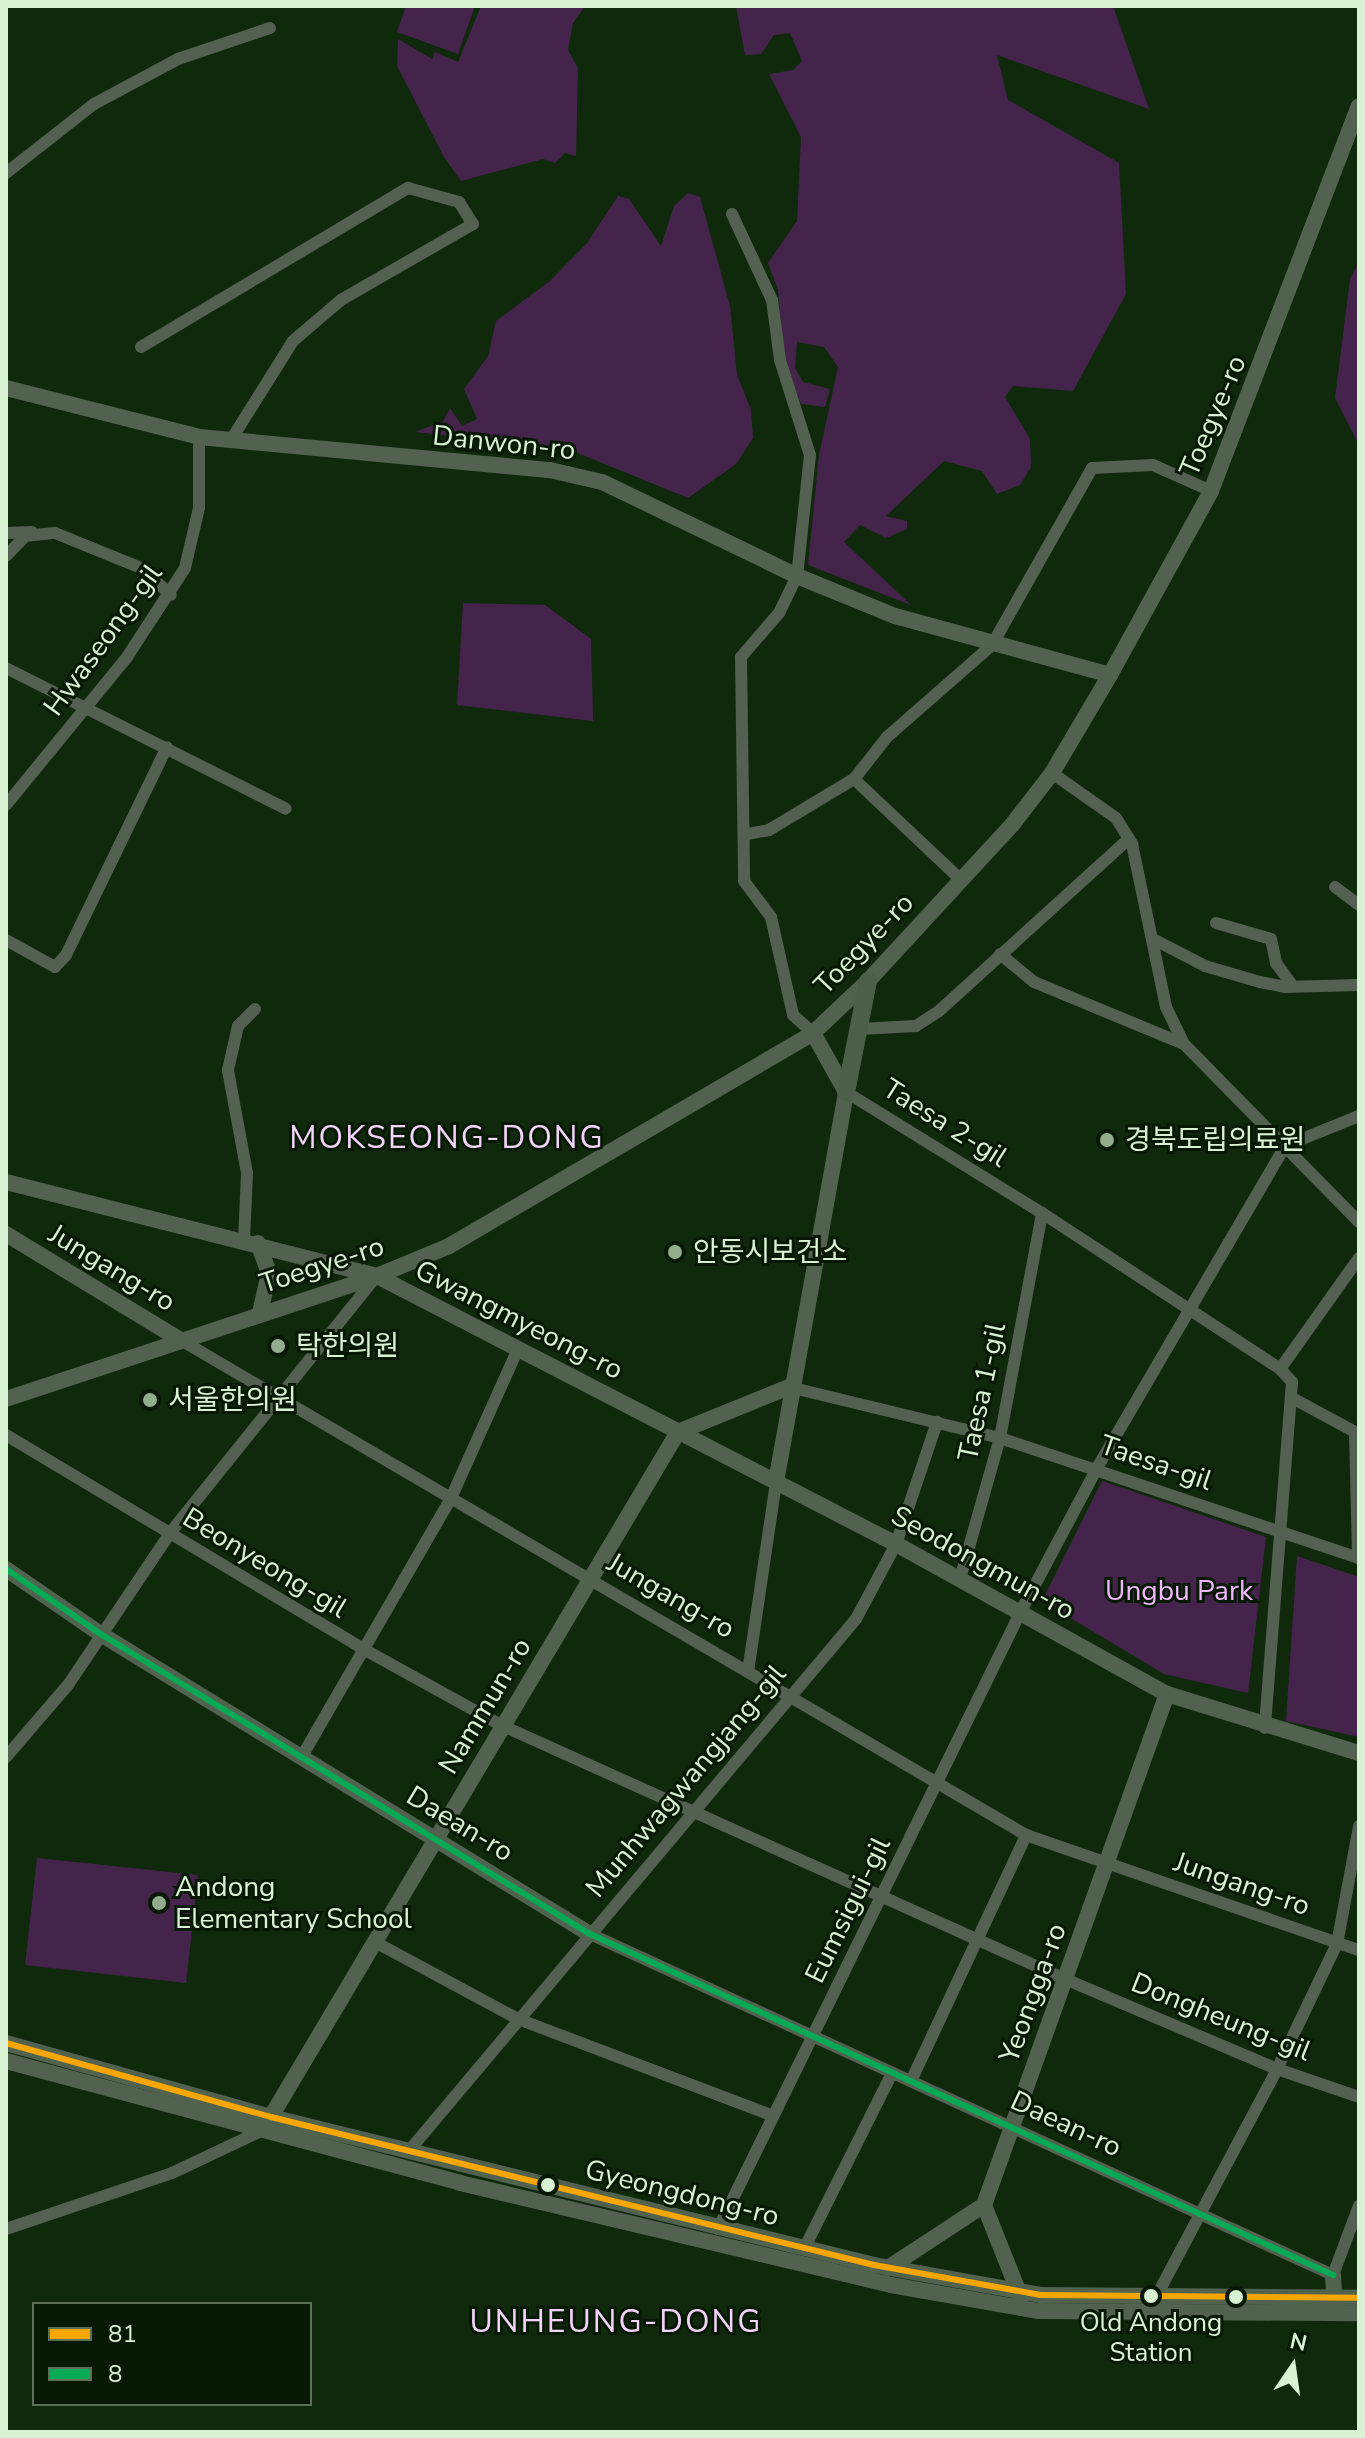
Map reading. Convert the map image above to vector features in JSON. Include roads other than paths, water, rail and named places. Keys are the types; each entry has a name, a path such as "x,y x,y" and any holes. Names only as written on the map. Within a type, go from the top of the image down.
{"main road":[{"path":"846,1092 868,981"}],"street":[{"path":"6,173 94,104 178,59 270,28"},
{"name":"Toegye-ro","path":"6,1399 179,1339 377,1276 449,1246 573,1177 813,1033 868,981 1012,825 1052,773 1110,675 1211,491 1359,106"},
{"path":"141,347 408,188 459,202 473,224 341,300 293,341 231,440"},
{"path":"732,214 772,300 780,360 810,455 797,576 779,613 741,657 738,736 747,834 744,881 771,917 793,1015 813,1033 846,1092"},
{"name":"Danwon-ro","path":"6,388 199,437 550,470 602,482 797,576 895,616 1110,675"},
{"name":"Hwaseong-gil","path":"6,805 88,706 171,595 193,543 199,437"},
{"path":"747,834 769,830 854,779 887,737 992,645 1092,468 1153,465 1211,491"},
{"path":"6,556 35,532"},
{"path":"6,533 55,533 141,568 171,595"},
{"path":"6,668 88,706 286,809"},
{"path":"6,940 55,967 66,955 167,747"},
{"path":"1052,773 1116,818 1129,839 1166,1007 1184,1044 1359,1222"},
{"path":"854,779 961,880"},
{"path":"858,1029 916,1026 1104,867 1129,839"},
{"path":"1335,887 1359,905"},
{"path":"1216,923 1271,939 1276,963 1293,986"},
{"path":"1153,939 1205,966 1293,986 1359,985"},
{"path":"1000,954 1034,982 1184,1044"},
{"path":"255,1009 238,1026 228,1070 247,1173 251,1242 269,1273 260,1313"},
{"name":"Taesa 2-gil","path":"776,1482 789,1387 846,1092 1042,1213 1280,1369"},
{"path":"1189,1310 1285,1146 1359,1116"},
{"name":"Gwangmyeong-ro","path":"6,1182 377,1276 678,1432"},
{"name":"Taesa 1-gil","path":"960,1579 1000,1438 1042,1213"},
{"name":"Jungang-ro","path":"6,1234 179,1339 1026,1835 1106,1866 1359,1950"},
{"path":"1265,1728 1294,1399 1292,1382 1280,1369 1359,1258"},
{"path":"6,1757 68,1685 99,1633 170,1533 377,1276"},
{"name":"Eumsigui-gil","path":"718,2229 1020,1613 1097,1468 1189,1310"},
{"path":"301,1758 367,1651 451,1498 518,1349"},
{"path":"678,1432 789,1387"},
{"name":"Taesa-gil","path":"789,1387 1000,1438 1359,1558 1355,1432 1294,1399"},
{"path":"896,1544 937,1422"},
{"name":"Seodongmun-ro","path":"678,1432 896,1544 1167,1694 1265,1728 1359,1753"},
{"name":"Nammun-ro","path":"267,2124 678,1432"},
{"name":"Beonyeong-gil","path":"6,1435 367,1651 503,1726 692,1811"},
{"path":"748,1672 776,1482"},
{"name":"Munhwagwangjang-gil","path":"408,2152 588,1933 856,1619 896,1544"},
{"name":"Daean-ro","path":"6,1569 99,1633 588,1933 1333,2275"},
{"name":"Yeongga-ro","path":"984,2205 1167,1694"},
{"name":"Dongheung-gil","path":"692,1811 1065,1979 1277,2069 1359,2097"},
{"name":"Jungang-ro","path":"1337,1944 1359,1826"},
{"path":"911,2081 1026,1835"},
{"path":"375,1942 518,2019 773,2116"},
{"path":"1156,2297 1277,2069 1337,1944"},
{"name":"Gyeongdong-ro","path":"6,2043 267,2124 408,2152 1021,2301 1156,2297 1335,2306 1359,2313"},
{"name":"Gyeongdong-ro","path":"6,2061 267,2124 728,2248 1021,2301 1335,2306 1359,2298"},
{"path":"804,2249 892,2073"},
{"path":"6,2229 172,2173 267,2124"},
{"path":"888,2268 984,2205 1021,2301"},
{"path":"1335,2306 1333,2275 1359,2206"}],"place":[{"name":"경북도립의료원","path":"1107,1140"},
{"name":"안동시보건소","path":"675,1252"},
{"name":"탁한의원","path":"278,1346"},
{"name":"서울한의원","path":"150,1400"},
{"name":"Andong Elementary School","path":"159,1903"},
{"name":"Old Andong Station","path":"1151,2296"}],"district":[{"name":"MOKSEONG-DONG","path":"447,1138"},
{"name":"UNHEUNG-DONG","path":"616,2322"}],"park label":[{"name":"Ungbu Park","path":"1179,1591"}]}
